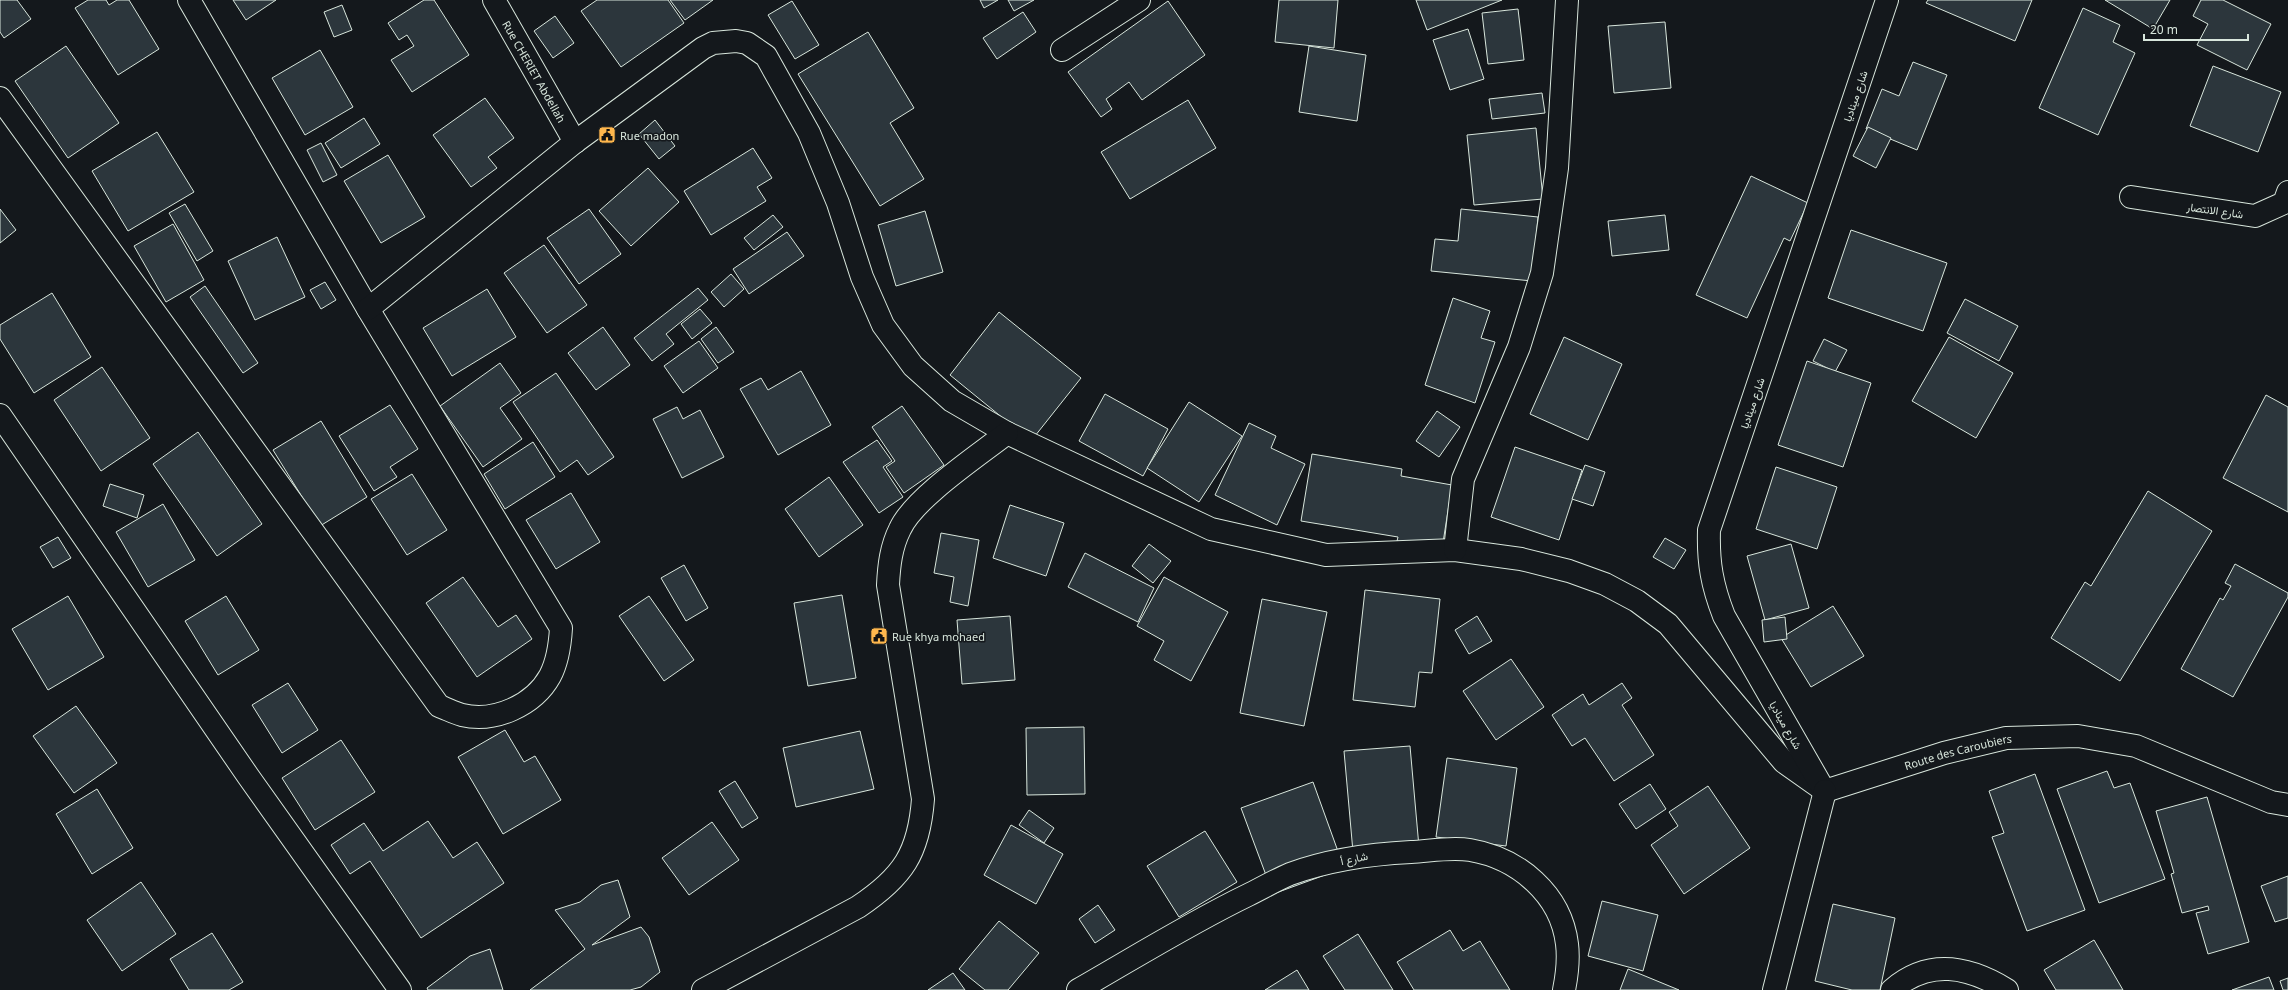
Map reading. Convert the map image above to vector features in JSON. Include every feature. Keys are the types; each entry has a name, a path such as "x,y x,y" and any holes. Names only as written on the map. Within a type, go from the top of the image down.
{"street":[{"path":"0,98 439,706 463,716 488,716 512,710 534,697 550,677 559,654 561,628 368,309 189,0"},
{"name":"Rue CHERIET Abdellah","path":"494,0 575,142"},
{"path":"1062,50 1139,0"},
{"path":"1455,550 1463,479 1519,347 1542,273 1557,168 1567,0"},
{"name":"شارع ميناديا","path":"1824,791 1724,616 1712,581 1708,559 1709,530 1887,0"},
{"path":"368,309 575,142 703,48 713,43 736,40 757,49 766,56 809,133 838,203 862,277 883,324 913,366 952,401 1007,433 1211,529 1326,555 1455,550 1521,559 1569,571 1605,584 1637,601 1668,624 1784,762 1824,791 1774,990"},
{"name":"شارع الانتصار","path":"2131,198 2255,216 2284,203 2288,192"},
{"path":"0,415 244,770 400,990"},
{"path":"703,990 858,907 880,892 899,873 913,851 921,825 923,799 888,586 889,557 900,528 920,502 1007,433"},
{"name":"Route des Caroubiers","path":"1824,791 1944,753 2006,738 2078,736 2136,746 2271,802 2288,805"},
{"name":"شارع أ","path":"1078,990 1220,908 1290,874 1366,854 1468,850 1492,855 1514,865 1534,880 1550,898 1561,920 1567,943 1568,968 1564,990"},
{"path":"1892,990 1916,974 1934,970 1951,969 1969,971 1987,977 2007,990"}],"building":[{"path":"0,0 17,0 31,19 4,38 0,32"},
{"path":"88,0 106,0 109,5 117,0 129,0 159,49 118,75 75,8"},
{"path":"233,0 276,0 246,20"},
{"path":"424,0 434,0 469,55 412,92 391,60 414,46 407,35 399,40 388,23"},
{"path":"597,0 668,0 684,23 621,67 581,11"},
{"path":"670,0 713,0 685,20"},
{"path":"980,0 998,0 984,8"},
{"path":"1008,0 1034,0 1014,11"},
{"path":"1279,0 1338,0 1334,48 1275,42"},
{"path":"1416,0 1502,0 1427,30"},
{"path":"1928,0 2032,0 2015,41 1926,3"},
{"path":"2105,0 2170,0 2153,29"},
{"path":"2201,0 2223,0 2271,24 2247,70 2197,45 2208,24 2193,16"},
{"path":"792,1 819,45 795,59 768,15"},
{"path":"1168,1 1205,55 1142,100 1129,82 1106,99 1112,109 1101,117 1068,72"},
{"path":"342,5 352,30 334,37 324,12"},
{"path":"2083,8 2120,25 2113,42 2135,53 2098,135 2039,108"},
{"path":"1518,9 1524,60 1488,64 1482,13"},
{"path":"1023,12 1036,32 997,59 983,38"},
{"path":"555,16 574,43 553,58 534,31"},
{"path":"1665,22 1671,88 1614,93 1608,26"},
{"path":"1468,29 1484,79 1450,90 1433,40"},
{"path":"868,32 914,108 890,123 924,179 880,206 798,74"},
{"path":"66,46 119,123 68,158 15,81"},
{"path":"1309,46 1366,55 1357,121 1299,112"},
{"path":"320,50 353,107 305,135 272,78"},
{"path":"1913,62 1947,75 1917,150 1866,129 1882,89 1899,96"},
{"path":"2213,66 2281,92 2258,152 2190,126"},
{"path":"1542,93 1545,113 1492,119 1489,99"},
{"path":"485,98 514,138 488,157 497,168 471,187 433,135"},
{"path":"1188,100 1216,148 1130,199 1101,152"},
{"path":"364,118 380,144 341,168 325,143"},
{"path":"655,120 675,146 659,159 639,134"},
{"path":"1868,127 1891,138 1876,168 1853,156"},
{"path":"1536,128 1543,199 1474,205 1467,135"},
{"path":"157,132 194,192 128,231 92,171"},
{"path":"321,143 337,175 323,182 307,150"},
{"path":"753,148 772,178 757,187 766,201 711,235 684,191"},
{"path":"388,155 425,217 381,243 344,181"},
{"path":"648,168 679,202 631,246 599,211"},
{"path":"1751,176 1808,203 1790,241 1784,238 1747,318 1696,295"},
{"path":"185,204 213,251 197,261 169,213"},
{"path":"0,209 16,230 0,243"},
{"path":"589,209 621,254 579,284 547,238"},
{"path":"1461,209 1538,217 1532,281 1431,271 1435,239 1458,241"},
{"path":"925,211 943,272 896,286 878,225"},
{"path":"773,215 783,227 754,250 744,238"},
{"path":"1665,215 1669,250 1612,256 1608,221"},
{"path":"173,224 204,280 166,302 134,246"},
{"path":"1851,230 1947,263 1923,331 1828,298"},
{"path":"787,232 804,256 749,294 733,269"},
{"path":"277,237 305,297 255,320 228,261"},
{"path":"544,245 587,305 547,333 504,273"},
{"path":"731,274 744,289 724,307 711,292"},
{"path":"325,282 336,300 321,309 310,290"},
{"path":"205,286 258,363 243,373 190,297"},
{"path":"698,288 708,300 666,334 674,344 652,361 634,338"},
{"path":"487,289 516,337 452,376 423,328"},
{"path":"52,293 91,357 34,393 0,339 0,325"},
{"path":"1453,298 1490,311 1481,338 1495,342 1475,403 1425,385"},
{"path":"1965,299 2018,326 1999,361 1947,333"},
{"path":"700,309 712,323 692,339 681,324"},
{"path":"999,312 1081,378 1031,441 950,375"},
{"path":"603,327 630,365 596,390 568,353"},
{"path":"716,327 734,352 718,363 701,339"},
{"path":"1564,337 1622,364 1588,440 1530,414"},
{"path":"1949,337 2013,373 1976,438 1912,401"},
{"path":"1824,339 1847,350 1835,372 1813,361"},
{"path":"699,341 718,368 683,393 664,366"},
{"path":"1807,361 1871,383 1843,467 1778,445"},
{"path":"500,363 521,393 500,408 522,439 483,467 440,406"},
{"path":"102,367 150,438 101,471 54,400"},
{"path":"801,371 831,425 778,455 740,389 761,378 768,390"},
{"path":"556,373 614,457 588,475 577,460 560,472 513,402"},
{"path":"1105,394 1168,429 1143,476 1079,441"},
{"path":"2266,395 2288,407 2288,512 2223,478"},
{"path":"1189,402 1242,436 1199,502 1147,468"},
{"path":"390,405 418,449 390,467 397,477 374,491 339,436"},
{"path":"902,406 944,465 904,493 886,467 895,461 872,427"},
{"path":"677,407 683,419 700,410 724,457 682,478 653,419"},
{"path":"1437,411 1460,427 1439,457 1416,441"},
{"path":"321,421 367,497 320,526 273,450"},
{"path":"1249,423 1276,436 1271,448 1305,464 1277,525 1215,495"},
{"path":"198,432 262,524 217,556 153,464"},
{"path":"877,440 892,461 883,467 903,497 879,513 843,462"},
{"path":"533,442 555,477 505,509 484,474"},
{"path":"1515,447 1582,470 1559,540 1491,517"},
{"path":"1312,454 1402,469 1401,476 1452,485 1442,549 1397,541 1398,537 1301,521"},
{"path":"1585,465 1605,472 1593,506 1572,499"},
{"path":"1776,467 1837,487 1817,549 1756,529"},
{"path":"412,474 447,530 407,555 371,499"},
{"path":"829,477 863,525 819,557 785,509"},
{"path":"110,484 144,495 137,518 103,506"},
{"path":"2148,491 2212,531 2120,681 2051,638 2085,582 2091,586"},
{"path":"571,493 600,542 556,569 526,520"},
{"path":"163,504 195,560 148,587 116,532"},
{"path":"1010,505 1064,523 1046,576 993,558"},
{"path":"941,533 979,540 968,606 950,602 954,577 934,573"},
{"path":"58,537 71,558 53,568 40,547"},
{"path":"1665,538 1686,550 1674,569 1653,557"},
{"path":"1149,544 1171,561 1153,583 1132,566"},
{"path":"1791,544 1809,608 1765,620 1747,556"},
{"path":"1085,553 1154,588 1138,622 1068,587"},
{"path":"2235,564 2288,593 2288,597 2233,697 2181,669 2220,598 2223,600 2231,586 2225,583"},
{"path":"684,565 708,608 686,621 661,578"},
{"path":"463,577 498,627 516,615 532,639 477,677 426,603"},
{"path":"1164,577 1228,612 1191,681 1154,660 1164,641 1137,626"},
{"path":"1365,590 1440,599 1432,673 1419,672 1415,707 1353,700"},
{"path":"842,595 856,678 808,686 794,603"},
{"path":"68,596 104,657 48,690 12,629"},
{"path":"226,596 259,650 218,675 185,621"},
{"path":"649,596 694,660 664,681 619,616"},
{"path":"1262,599 1327,612 1304,726 1240,713"},
{"path":"1833,606 1864,656 1811,687 1781,638"},
{"path":"1010,616 1015,680 962,684 957,620"},
{"path":"1477,616 1492,641 1469,654 1455,630"},
{"path":"1785,617 1787,639 1764,642 1762,620"},
{"path":"1511,659 1544,707 1496,740 1463,691"},
{"path":"288,683 318,730 282,753 252,705"},
{"path":"1622,683 1632,698 1622,705 1654,755 1614,781 1585,738 1572,746 1552,715 1583,694 1589,705"},
{"path":"76,706 117,763 74,793 33,736"},
{"path":"1084,727 1085,794 1027,795 1026,728"},
{"path":"505,730 524,762 535,756 561,800 503,834 458,757"},
{"path":"860,731 874,789 796,807 783,748"},
{"path":"341,740 375,792 315,830 282,778"},
{"path":"1410,746 1419,847 1353,852 1344,751"},
{"path":"1447,758 1517,768 1506,846 1436,837"},
{"path":"2107,771 2114,788 2130,783 2165,879 2099,903 2057,789"},
{"path":"2035,774 2085,910 2027,931 1992,837 2004,833 1989,791"},
{"path":"735,781 758,818 742,828 719,791"},
{"path":"1313,782 1344,868 1273,894 1241,808"},
{"path":"1650,784 1666,809 1636,829 1619,804"},
{"path":"1708,786 1750,848 1684,894 1651,845 1678,826 1669,812"},
{"path":"97,789 133,848 92,874 56,814"},
{"path":"2207,797 2249,942 2208,954 2196,913 2209,910 2208,906 2182,913 2171,874 2174,873 2156,811"},
{"path":"1029,810 1054,828 1044,843 1019,825"},
{"path":"428,821 453,858 477,842 504,883 421,938 370,861 350,874 331,845 364,823 383,851"},
{"path":"712,822 739,860 689,895 662,858"},
{"path":"1011,825 1063,854 1036,904 984,875"},
{"path":"1205,831 1237,882 1179,917 1147,866"},
{"path":"2288,876 2288,918 2275,922 2261,886"},
{"path":"618,880 630,917 592,945 641,927 649,937 660,972 641,987 630,990 530,990 585,949 555,910 580,902 601,885"},
{"path":"141,882 176,934 122,971 87,920"},
{"path":"1602,901 1658,915 1643,971 1588,956"},
{"path":"1833,904 1895,918 1880,990 1852,990 1815,981"},
{"path":"1098,905 1115,930 1095,943 1079,919"},
{"path":"999,921 1039,953 1008,990 985,990 959,969"},
{"path":"1450,930 1463,951 1480,941 1510,990 1414,990 1397,962"},
{"path":"212,933 243,982 229,990 189,990 170,959"},
{"path":"1358,934 1393,990 1345,990 1323,956"},
{"path":"2094,940 2123,990 2056,990 2044,970"},
{"path":"490,949 503,990 428,990 427,988 470,956"},
{"path":"1628,969 1679,990 1620,990"},
{"path":"1297,970 1309,990 1265,990"},
{"path":"953,973 965,990 928,990"},
{"path":"2269,977 2274,990 2232,990"},
{"path":"2288,978 2288,990 2283,990 2280,981"}],"place":[{"name":"Rue madon","path":"607,135"},
{"name":"Rue khya mohaed","path":"879,636"}]}
